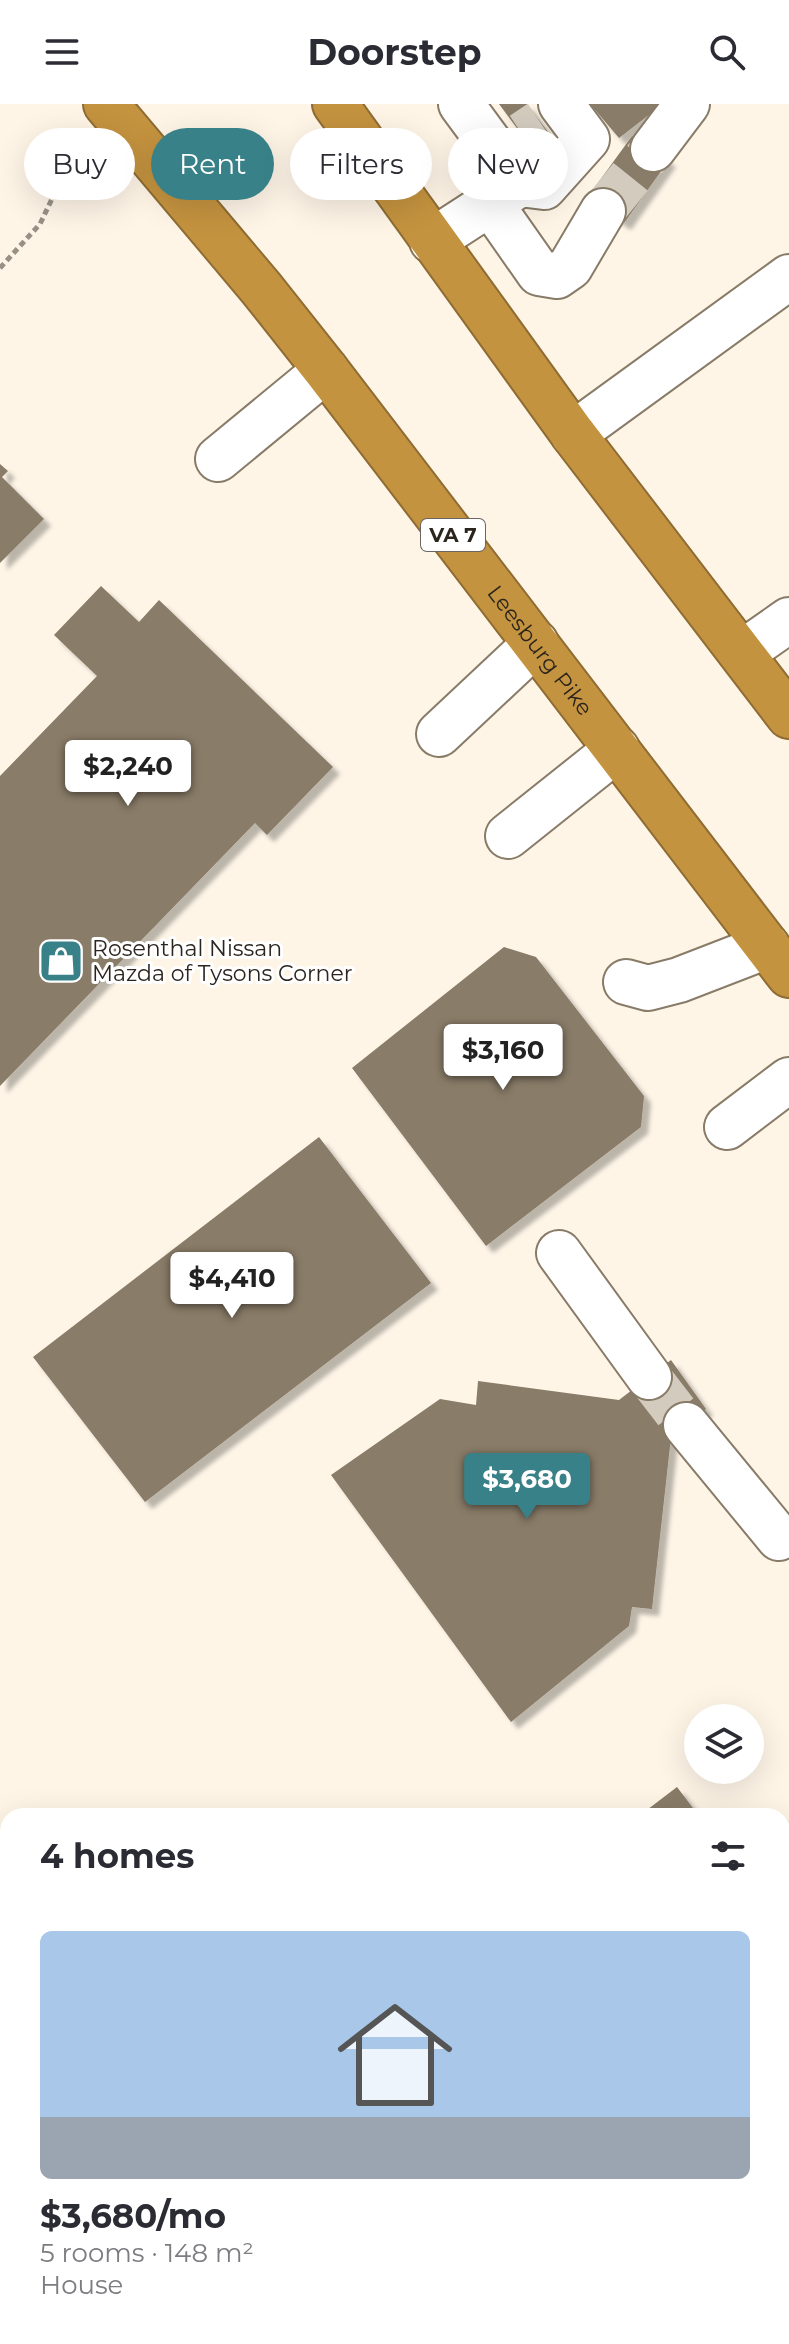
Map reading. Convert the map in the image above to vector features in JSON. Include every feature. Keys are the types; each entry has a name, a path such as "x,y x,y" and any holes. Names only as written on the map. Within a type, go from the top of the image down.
{"highway":[{"name":"Leesburg Pike","path":"106,104 326,370 778,960"},
{"path":"335,104 573,434 789,716"}],"lane":[{"path":"653,149 687,104"},
{"path":"432,241 462,200"},
{"path":"525,200 539,273 557,276 570,267 603,211"},
{"path":"573,434 789,277"},
{"path":"218,459 326,370"},
{"path":"742,653 789,620"},
{"path":"439,734 536,643"},
{"path":"508,836 617,749"},
{"path":"626,982 648,988 778,960"},
{"path":"727,1127 789,1080"},
{"path":"559,1253 649,1377"},
{"path":"686,1425 779,1538"}],"path":[{"path":"0,268 40,224 51,200"}],"building":[{"path":"499,104 527,104 545,128 517,128"},
{"path":"590,104 663,104 619,138"},
{"path":"632,136 669,160 624,223 587,198"},
{"path":"0,464 8,471 2,477 44,519 0,563"},
{"name":"Rosenthal Nissan Mazda of Tysons Corner","path":"101,586 139,622 159,600 333,767 267,835 255,823 0,1086 0,776 97,676 54,635"},
{"path":"504,947 536,957 644,1096 641,1127 486,1246 352,1068"},
{"path":"319,1137 431,1283 145,1502 33,1357"},
{"path":"671,1360 706,1409 671,1437 652,1609 632,1607 629,1626 511,1722 331,1475 440,1399 476,1405 478,1381 619,1400"},
{"path":"677,1787 693,1808 649,1808"}],"tunnel":[{"path":"531,128 540,122"},
{"path":"603,211 653,149"},
{"path":"649,1377 686,1425"}],"place":[{"name":"Rosenthal Nissan Mazda of Tysons Corner","path":"61,961"}]}
